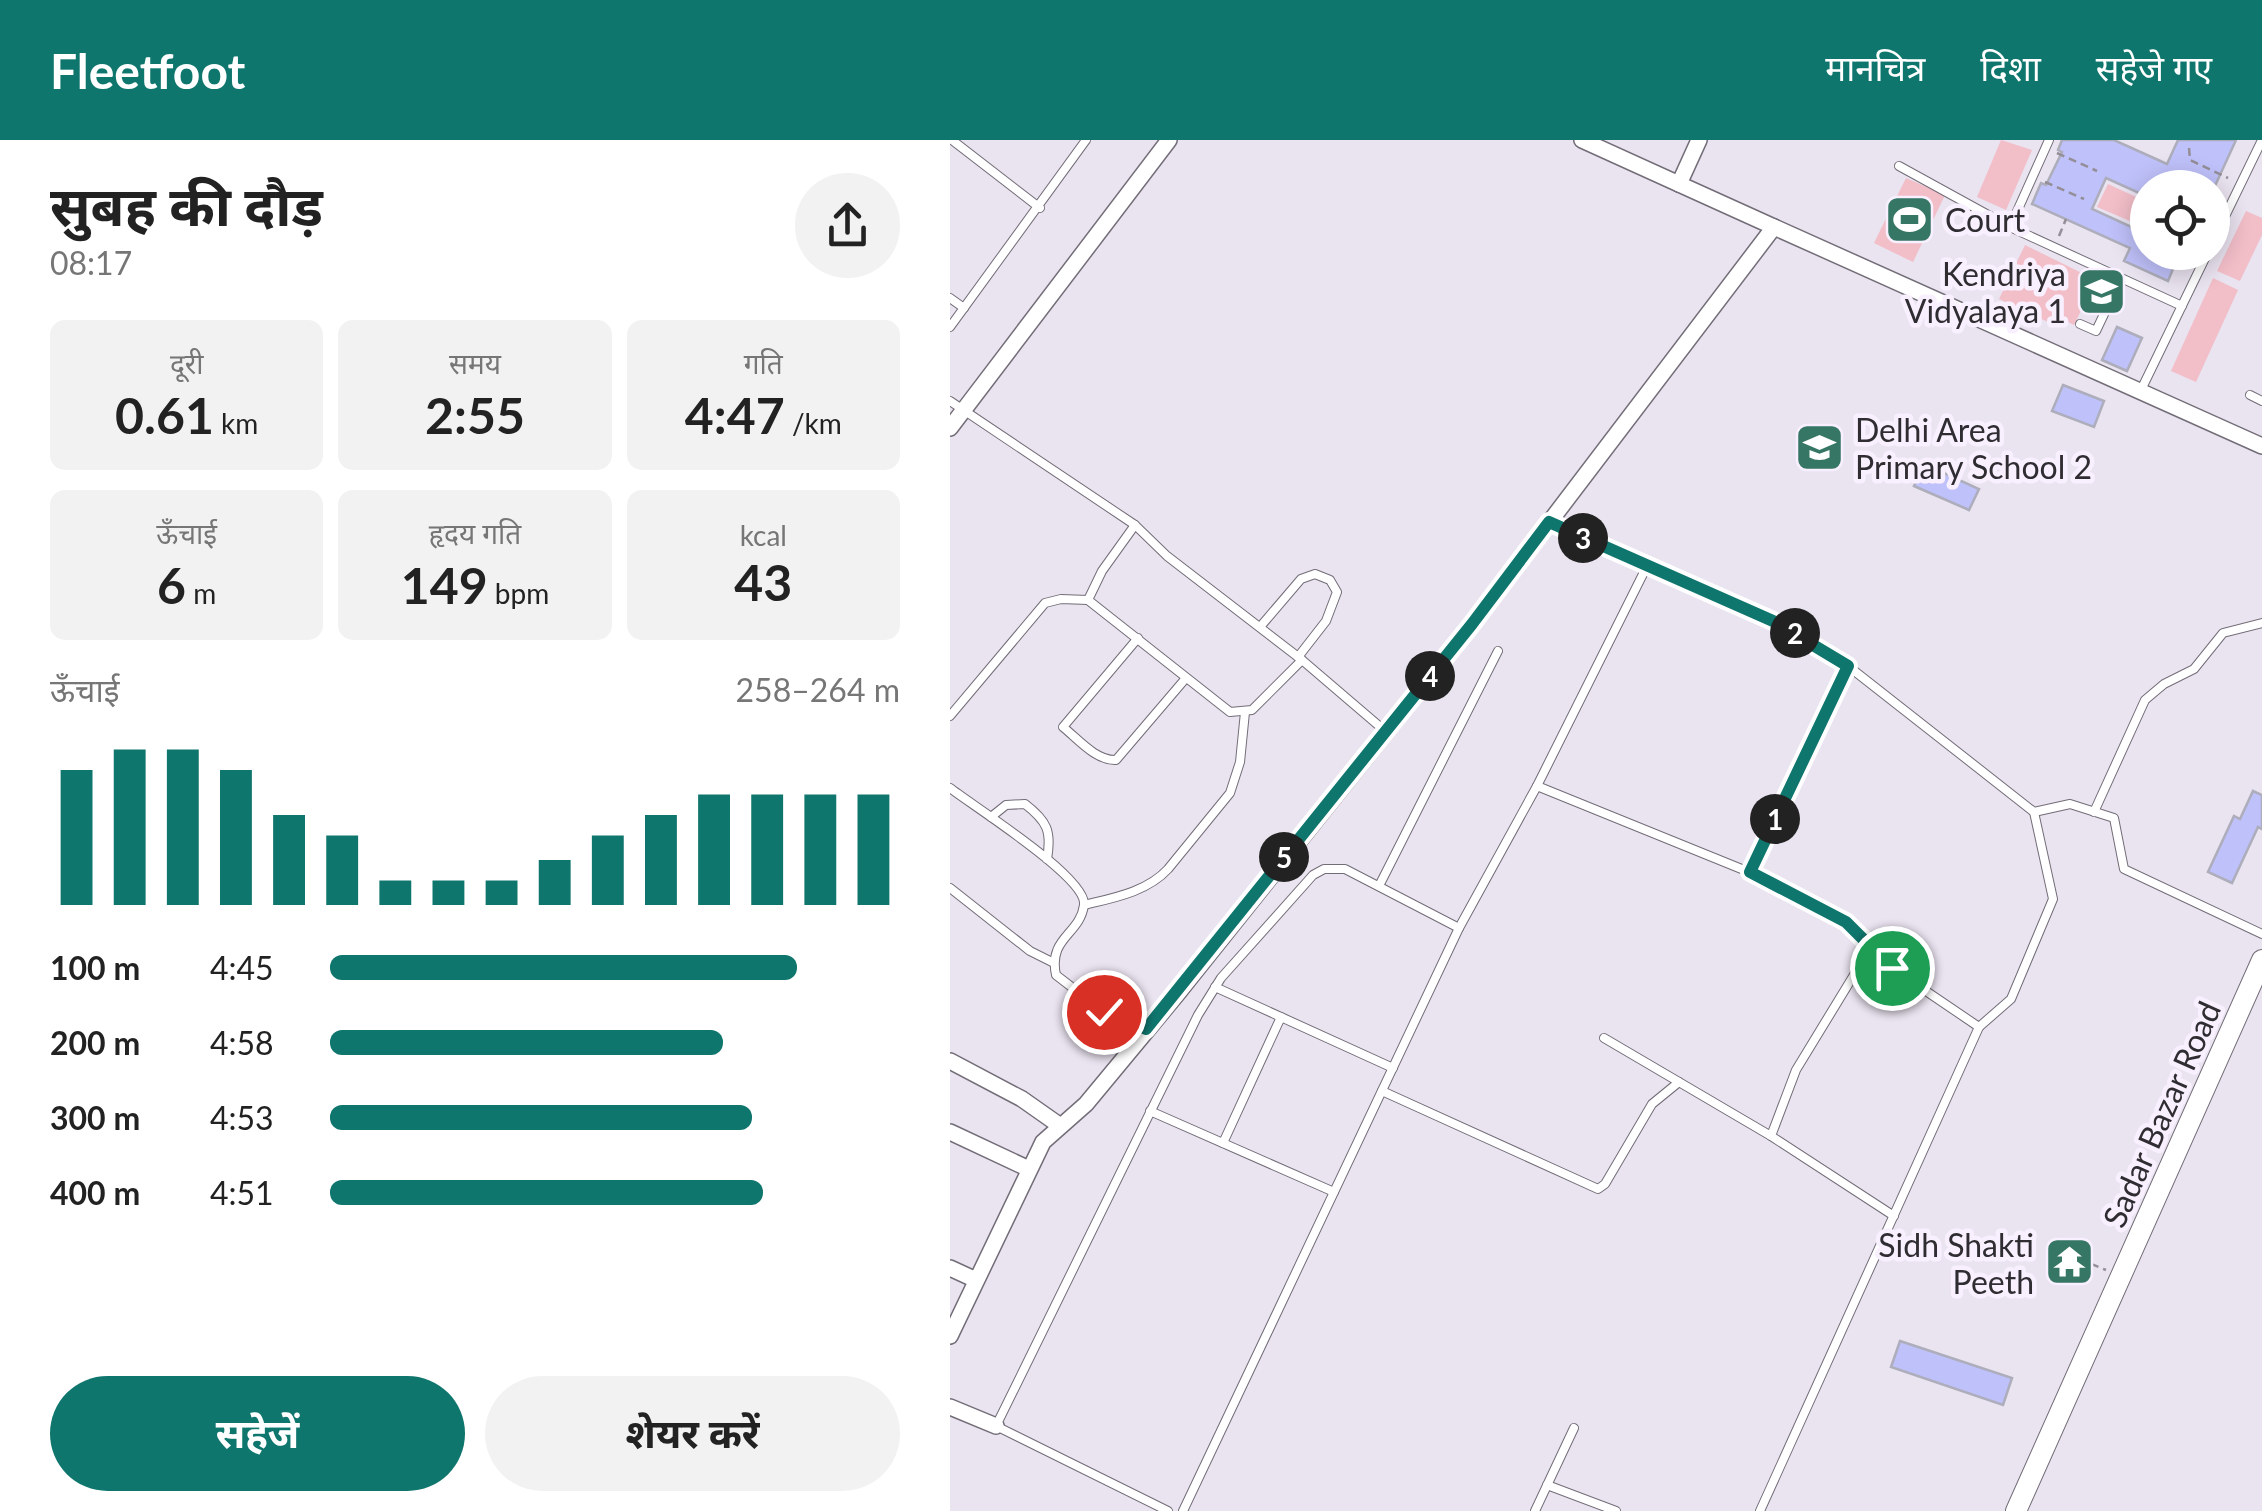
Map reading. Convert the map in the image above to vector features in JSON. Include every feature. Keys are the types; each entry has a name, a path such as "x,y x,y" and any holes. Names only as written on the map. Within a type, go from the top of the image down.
{"street":[{"path":"950,428 956,406 1169,140"},
{"path":"1582,140 2262,446"},
{"path":"1679,184 1698,140"},
{"path":"950,1336 1043,1142 1086,1104 1385,730 1774,226"},
{"name":"Sadar Bazar Road","path":"2016,1511 2262,960"},
{"path":"950,1061 1059,1125"},
{"path":"950,1132 1029,1169"},
{"path":"950,1268 976,1280"},
{"path":"950,1407 996,1426"}],"lane":[{"path":"952,140 1040,208"},
{"path":"950,327 1086,140"},
{"path":"2230,205 2262,140"},
{"path":"2010,227 2048,144"},
{"path":"1899,166 2010,227 2182,306"},
{"path":"2141,390 2199,270"},
{"path":"2080,324 2096,331 2120,278"},
{"path":"950,298 964,308"},
{"path":"2250,395 2262,401"},
{"path":"956,406 1136,525 1167,556 1385,730"},
{"path":"1549,522 1773,621 1848,666 2034,812 2053,899 2011,1000 1979,1027 1760,1511"},
{"path":"1088,600 1102,570 1136,525"},
{"path":"1183,1511 1459,928 1537,786 1646,568"},
{"path":"950,716 1044,604 1061,598 1088,600 1230,712 1252,710 1300,659 1333,609 1337,592 1330,580 1315,574 1301,579 1260,627"},
{"path":"2094,812 2146,700 2198,665 2223,633 2262,624"},
{"path":"1138,638 1063,727 1096,754 1108,761 1116,760 1186,678"},
{"path":"1378,886 1498,651"},
{"path":"1750,872 1848,666"},
{"path":"1146,1029 1104,1012 1056,975 1056,947 1084,906 1128,894 1161,878 1230,793 1240,762 1245,712"},
{"path":"1537,786 1750,872 1824,909 1846,922 1892,968 1979,1027"},
{"path":"950,788 1047,859 1082,894 1084,906"},
{"path":"990,817 1006,805 1024,804 1041,816 1050,830 1047,859"},
{"path":"2034,812 2070,804 2114,818 2124,869 2262,934"},
{"path":"1168,1511 996,1426 1150,1110 1215,987 1313,874 1335,867 1459,928"},
{"path":"950,888 1030,950 1054,963"},
{"path":"1771,1136 1796,1070 1871,947"},
{"path":"1215,987 1393,1068"},
{"path":"1224,1143 1281,1017"},
{"path":"1604,1038 1771,1136 1894,1216"},
{"path":"1382,1091 1598,1188 1605,1184 1652,1104 1679,1082"},
{"path":"1150,1110 1334,1192"},
{"path":"1535,1511 1574,1428"},
{"path":"1547,1486 1616,1511"}],"path":[{"path":"2048,144 2097,171"},
{"path":"2189,148 2190,160 2240,184"},
{"path":"2033,176 2084,200"},
{"path":"2054,248 2066,219"},
{"path":"2079,1260 2121,1276"}],"shaded area":[{"path":"2001,140 2032,150 2006,210 1977,197"},
{"name":"Court","path":"1906,178 1945,195 1913,262 1874,243"},
{"path":"2108,184 2130,194 2130,221 2097,207"},
{"path":"2246,211 2262,218 2262,235 2240,281 2217,271 2230,270 2230,244"},
{"path":"2025,245 2096,280 2074,325 2054,315 2050,323 1999,299"},
{"path":"2213,278 2238,290 2196,382 2171,371"}],"building":[{"path":"2062,140 2114,140 2167,164 2178,140 2236,140 2222,170 2130,170 2130,189 2106,178 2092,209 2130,226 2130,248 2032,204 2062,152 2058,150"},
{"path":"2144,270 2173,270 2168,281"},
{"path":"2117,327 2142,338 2127,371 2102,360"},
{"path":"2063,385 2104,401 2094,427 2052,411"},
{"path":"1924,464 1979,489 1969,510 1914,486"},
{"path":"2253,791 2262,795 2262,829 2258,827 2232,883 2208,872 2234,816 2240,819"},
{"path":"1900,1341 2012,1378 2003,1405 1891,1367"}],"place":[{"name":"Court","path":"1910,219"},
{"name":"Kendriya Vidyalaya 1","path":"2101,291"},
{"name":"Delhi Area Primary School 2","path":"1820,447"},
{"name":"Sidh Shakti Peeth","path":"2069,1262"}],"route":[{"path":"1104,1012 1146,1029 1472,624 1549,522 1773,621 1848,666 1750,872 1846,922 1892,968"}]}
